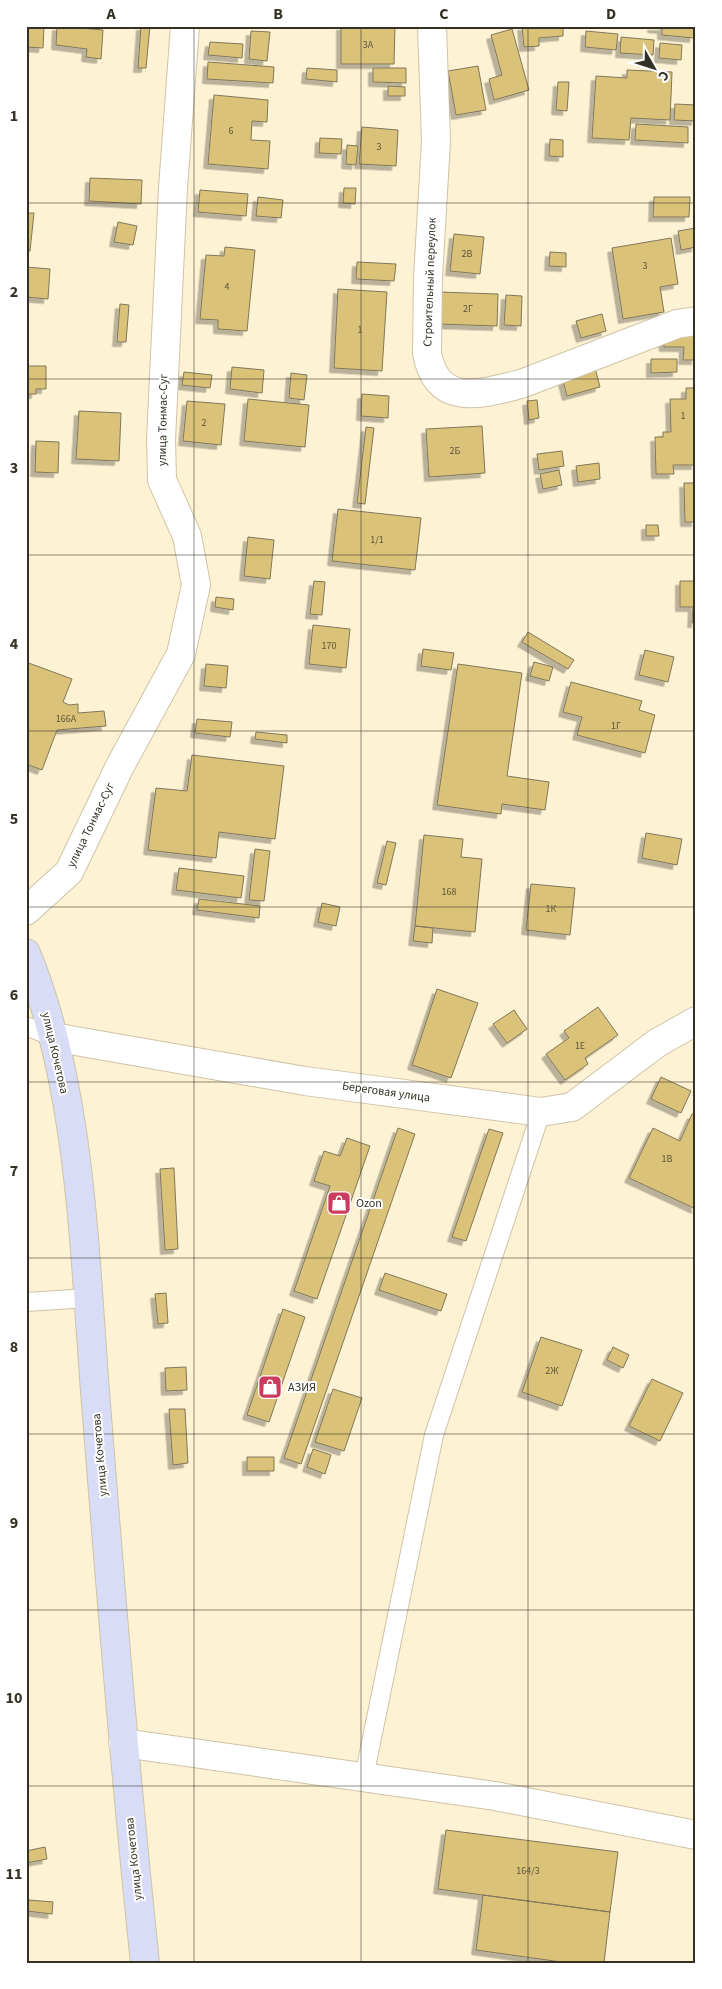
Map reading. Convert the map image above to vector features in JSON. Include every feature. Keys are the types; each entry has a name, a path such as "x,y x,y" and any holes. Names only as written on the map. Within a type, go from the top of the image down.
{"street":[{"name":"улица Тонмас-Суг","path":"26,911 69,872 120,766 181,654 196,585 187,536 162,480 161,440 173,188 185,26"},
{"name":"Строительный переулок","path":"432,26 436,141 428,277 427,353 429,363 437,380 449,390 458,393 494,391 521,384 677,324 696,321"},
{"name":"улица Кочетова","path":"26,953 34,971 53,1037 72,1128 88,1298 123,1743 145,1963"},
{"name":"Береговая улица","path":"53,1037 305,1080 541,1112 572,1107 656,1043 696,1021"},
{"path":"123,1743 495,1796 696,1835"}],"lane":[{"path":"26,1026 53,1037"},
{"path":"364,1777 434,1435 541,1112"},
{"path":"26,1302 88,1298"}],"building":[{"path":"26,26 44,26 43,48 26,47"},
{"path":"57,26 103,30 101,59 86,57 87,49 56,45"},
{"path":"141,26 150,26 146,68 138,68"},
{"path":"341,26 395,26 394,64 341,64"},
{"path":"522,26 563,26 563,36 539,38 539,46 524,47"},
{"path":"652,26 695,26 694,38 662,35 662,29 652,28"},
{"path":"512,29 529,90 494,100 489,79 502,75 491,35"},
{"path":"251,31 270,32 267,61 249,59"},
{"path":"586,31 618,34 616,50 585,47"},
{"path":"621,37 654,40 653,55 620,53"},
{"path":"210,42 243,44 242,58 208,55"},
{"path":"660,43 682,45 681,60 659,58"},
{"path":"208,62 274,67 273,83 207,79"},
{"path":"478,66 486,110 456,115 448,71"},
{"path":"307,68 337,70 337,82 306,79"},
{"path":"373,68 406,68 406,83 373,82"},
{"path":"627,70 672,72 670,120 631,118 629,140 592,138 596,76 627,78"},
{"path":"558,82 569,82 567,111 556,110"},
{"path":"388,86 405,87 405,96 388,96"},
{"path":"214,95 268,100 267,122 252,121 251,140 270,141 268,169 208,164"},
{"path":"675,104 696,105 696,121 674,120"},
{"path":"636,124 688,127 688,143 635,140"},
{"path":"362,127 398,130 396,166 359,164"},
{"path":"320,138 342,139 341,154 319,153"},
{"path":"550,139 563,140 563,157 549,156"},
{"path":"347,145 358,146 356,165 346,164"},
{"path":"90,178 142,180 141,204 89,201"},
{"path":"344,188 356,188 355,204 343,203"},
{"path":"200,190 248,194 246,216 198,212"},
{"path":"258,197 283,200 281,218 256,216"},
{"path":"654,197 690,197 689,217 653,217"},
{"path":"26,213 34,213 30,251 26,251"},
{"path":"118,222 137,226 133,245 114,242"},
{"path":"696,228 696,247 681,250 678,231"},
{"path":"454,234 484,237 480,274 450,271"},
{"path":"671,238 678,284 660,287 664,312 623,319 612,248"},
{"path":"225,247 255,250 247,331 218,329 218,320 200,319 206,255 224,256"},
{"path":"550,252 566,253 566,267 549,266"},
{"path":"357,262 396,264 394,281 356,279"},
{"path":"26,267 50,269 48,299 26,297"},
{"path":"338,289 387,292 382,371 334,368"},
{"path":"439,292 498,294 497,326 438,324"},
{"path":"506,295 522,296 521,326 504,325"},
{"path":"120,304 129,305 126,342 117,342"},
{"path":"602,314 606,331 581,338 576,321"},
{"path":"696,331 696,360 683,360 684,347 664,347 663,332"},
{"path":"651,359 677,359 677,372 651,373"},
{"path":"26,366 46,366 46,389 36,389 36,394 26,394"},
{"path":"232,367 264,370 262,393 230,389"},
{"path":"595,368 600,387 567,396 562,377"},
{"path":"184,372 212,375 210,388 182,385"},
{"path":"291,373 307,375 304,400 289,398"},
{"path":"686,388 696,388 696,465 673,465 674,474 656,474 655,437 663,437 663,432 671,432 670,399 686,399"},
{"path":"362,394 389,396 388,418 361,416"},
{"path":"248,399 309,405 305,447 244,441"},
{"path":"537,400 539,418 529,420 527,401"},
{"path":"187,401 225,404 221,445 183,441"},
{"path":"79,411 121,413 119,461 76,459"},
{"path":"482,426 485,473 429,477 426,429"},
{"path":"366,427 374,428 365,504 357,503"},
{"path":"36,441 59,442 58,473 35,472"},
{"path":"562,451 564,466 539,470 537,454"},
{"path":"599,463 600,479 578,482 576,466"},
{"path":"559,470 562,485 543,489 540,474"},
{"path":"684,483 696,483 696,522 685,522"},
{"path":"338,509 421,518 415,570 332,561"},
{"path":"646,525 658,525 659,536 646,536"},
{"path":"248,537 274,540 270,579 244,576"},
{"path":"314,581 325,582 322,615 310,614"},
{"path":"680,581 696,581 696,623 692,623 693,607 680,607"},
{"path":"216,597 234,599 233,610 215,607"},
{"path":"313,625 350,629 346,668 309,664"},
{"path":"528,632 574,660 568,669 522,642"},
{"path":"423,649 454,653 451,670 421,666"},
{"path":"645,650 674,657 668,682 639,675"},
{"path":"26,662 72,679 63,702 69,705 78,704 78,713 104,711 106,726 57,730 42,770 26,764"},
{"path":"534,662 553,667 549,681 530,676"},
{"path":"206,664 228,666 226,688 204,686"},
{"path":"458,664 522,673 507,776 549,782 545,810 502,804 501,814 437,805"},
{"path":"571,682 642,701 639,710 655,715 645,753 577,735 582,717 563,712"},
{"path":"197,719 232,722 230,737 195,733"},
{"path":"256,732 287,735 287,743 255,739"},
{"path":"192,755 284,766 275,839 219,832 216,858 148,850 156,788 187,791"},
{"path":"646,833 682,839 677,865 642,858"},
{"path":"424,835 463,839 461,857 482,859 475,932 415,926"},
{"path":"387,841 396,843 386,885 377,883"},
{"path":"255,849 270,851 264,901 249,900"},
{"path":"179,868 244,876 241,898 176,890"},
{"path":"531,884 575,888 570,935 526,930"},
{"path":"199,899 260,906 259,918 197,910"},
{"path":"322,903 340,907 336,926 318,922"},
{"path":"415,926 433,928 432,943 413,941"},
{"path":"437,989 478,1003 451,1078 412,1065"},
{"path":"598,1007 618,1035 585,1058 588,1064 565,1080 546,1054 569,1038 564,1031"},
{"path":"514,1010 527,1029 507,1043 493,1024"},
{"path":"661,1077 691,1091 681,1113 651,1099"},
{"path":"692,1114 696,1115 696,1209 629,1178 653,1128 680,1141"},
{"path":"398,1128 415,1134 301,1464 284,1458"},
{"path":"489,1129 503,1133 466,1241 452,1237"},
{"path":"347,1138 370,1146 317,1299 294,1291 330,1186 314,1181 324,1151 340,1156"},
{"path":"174,1168 178,1249 165,1250 160,1169"},
{"path":"385,1273 447,1294 441,1311 379,1290"},
{"path":"166,1293 168,1323 158,1324 155,1294"},
{"path":"283,1309 305,1317 269,1422 247,1415"},
{"path":"541,1337 582,1350 562,1406 522,1392"},
{"path":"613,1347 629,1355 623,1368 607,1360"},
{"path":"186,1367 187,1390 166,1391 165,1368"},
{"path":"652,1379 683,1393 660,1441 629,1426"},
{"path":"333,1389 362,1398 344,1451 315,1442"},
{"path":"169,1409 185,1409 188,1463 173,1465"},
{"path":"313,1449 331,1455 325,1474 307,1467"},
{"path":"247,1457 274,1457 274,1471 247,1471"},
{"path":"446,1830 618,1852 610,1912 438,1889"},
{"path":"45,1847 47,1859 26,1863 26,1851"},
{"path":"483,1895 610,1912 604,1963 568,1963 476,1950"},
{"path":"29,1900 53,1902 52,1914 27,1911"}],"place":[{"name":"Ozon","path":"339,1203"},
{"name":"АЗИЯ","path":"270,1387"}]}
